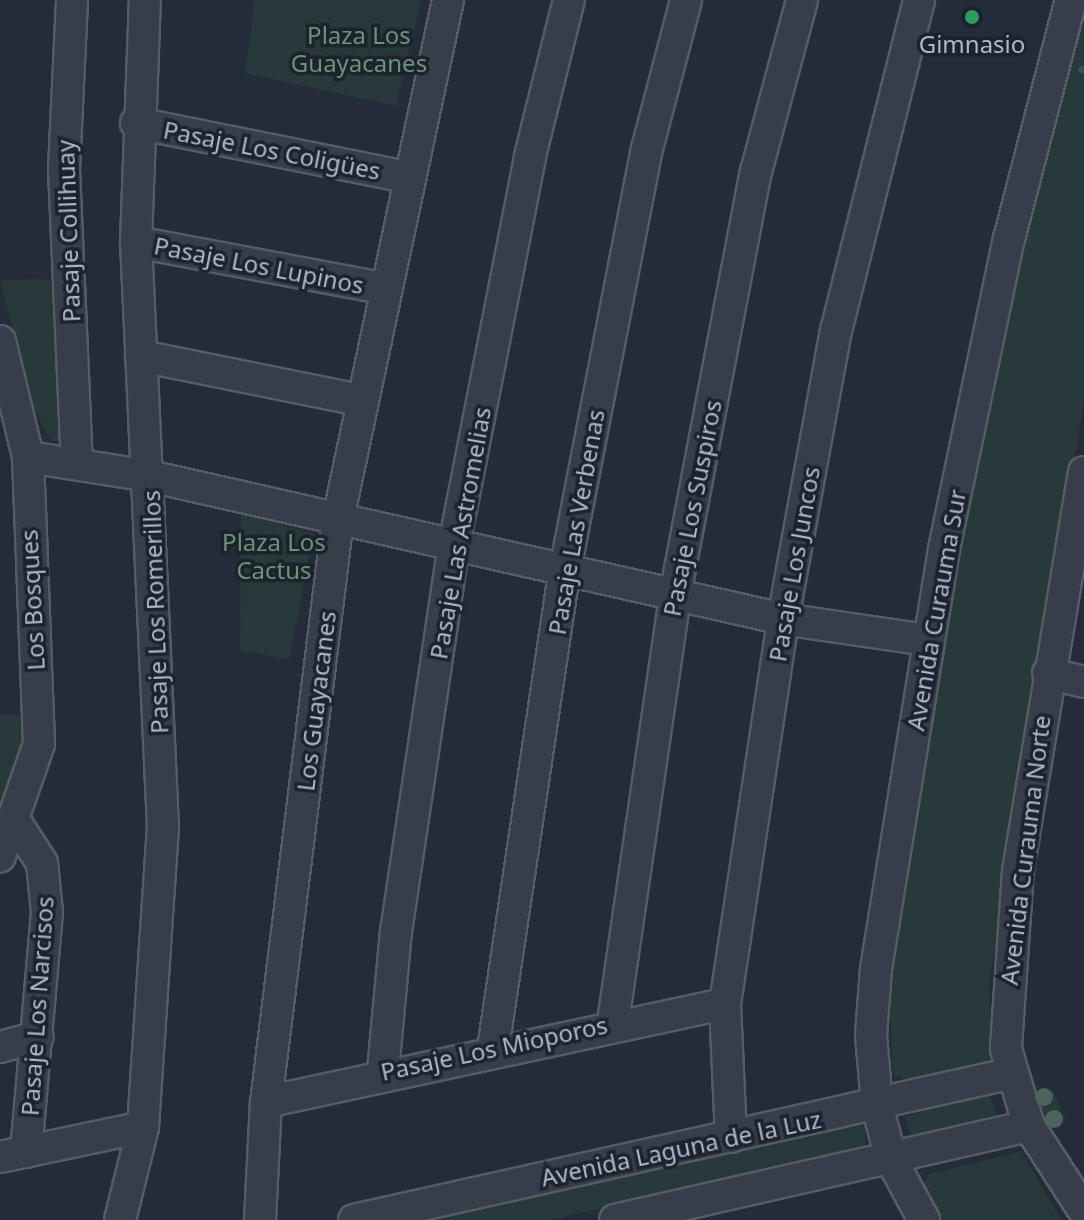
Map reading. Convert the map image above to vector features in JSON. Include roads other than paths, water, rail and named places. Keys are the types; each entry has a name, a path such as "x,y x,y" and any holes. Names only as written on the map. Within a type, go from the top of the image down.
{"street":[{"name":"Pasaje Collihuay","path":"72,0 64,169 77,462"},
{"name":"Pasaje Los Romerillos","path":"120,1220 143,1127 163,827 136,242 136,123 145,0"},
{"name":"Los Guayacanes","path":"260,1220 266,1102 338,519 382,288 448,0"},
{"name":"Pasaje Las Astromelias","path":"383,1071 396,932 454,545 530,156 569,0"},
{"name":"Pasaje Las Verbenas","path":"493,1049 565,570 647,149 686,0"},
{"name":"Pasaje Los Suspiros","path":"613,1022 675,595 756,172 802,0"},
{"name":"Pasaje Los Juncos","path":"731,1137 725,1004 783,619 836,331 919,0"},
{"name":"Avenida Curauma Sur","path":"924,1220 891,1159 877,1105 871,1035 876,969 927,640 1009,239 1071,0"},
{"name":"Pasaje Los Coligües","path":"136,123 407,177"},
{"name":"Pasaje Los Lupinos","path":"136,242 382,288"},
{"name":"Los Bosques","path":"0,341 12,425 28,457 39,744 15,821 0,856"},
{"path":"141,356 360,400"},
{"path":"28,457 77,462 149,476 783,619 927,640"},
{"name":"Avenida Curauma Norte","path":"1084,472 1048,673 1018,871 1008,1074 1029,1126 1084,1211"},
{"path":"1048,673 1084,682"},
{"name":"Pasaje Los Narcisos","path":"13,1154 38,1037 47,912 42,863 15,821"},
{"name":"Pasaje Los Mioporos","path":"266,1102 383,1071 613,1022 725,1004"},
{"path":"0,1047 38,1037"},
{"name":"Avenida Laguna de la Luz","path":"354,1220 1008,1074"},
{"path":"615,1220 1029,1126"},
{"path":"13,1154 143,1127"}],"place":[{"name":"Gimnasio","path":"972,17"}],"park label":[{"name":"Plaza Los Guayacanes","path":"359,49"},
{"name":"Plaza Los Cactus","path":"274,556"}]}
